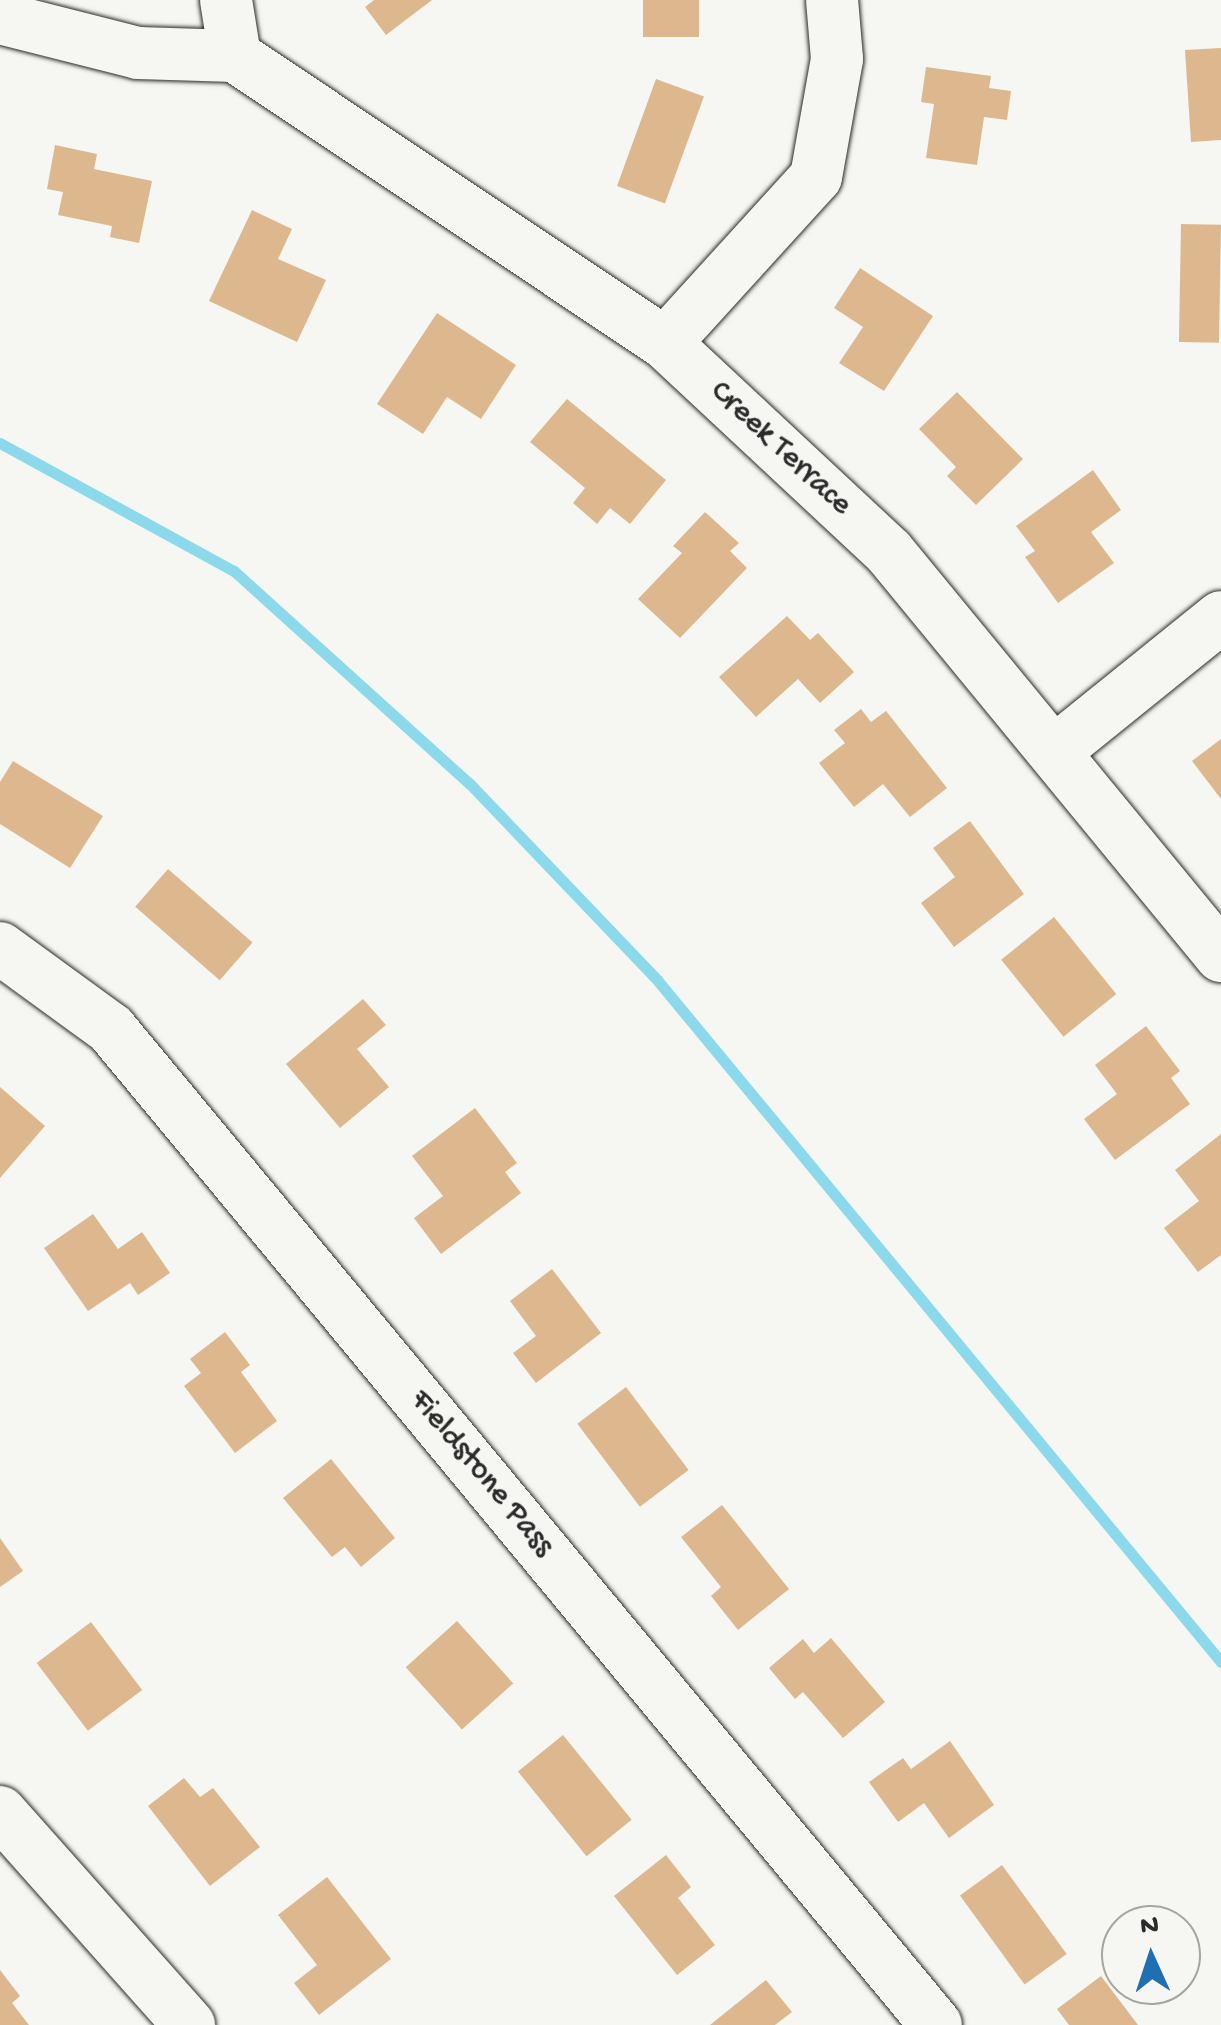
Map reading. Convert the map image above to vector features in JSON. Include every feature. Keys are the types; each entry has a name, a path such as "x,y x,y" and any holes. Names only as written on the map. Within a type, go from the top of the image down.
{"street":[{"path":"0,18 138,53 235,56 226,0"},
{"path":"665,343 816,177 836,60 832,0"},
{"name":"Creek Terrace","path":"235,56 665,343 890,552 1221,956"},
{"path":"1055,751 1221,616"},
{"name":"Fieldstone Pass","path":"0,948 112,1029 936,2025"},
{"path":"0,1812 189,2025"}],"building":[{"path":"374,0 432,0 386,35 365,7"},
{"path":"643,0 699,0 699,37 643,37"},
{"path":"1221,48 1221,140 1191,142 1185,50"},
{"path":"926,67 991,76 989,88 1011,91 1007,120 984,117 977,165 926,158 934,104 921,102"},
{"path":"656,79 704,96 665,204 617,186"},
{"path":"55,145 97,154 94,169 152,181 139,243 110,237 112,226 58,215 63,192 47,189"},
{"path":"252,210 292,229 278,259 326,280 297,342 209,301"},
{"path":"1181,224 1221,225 1219,343 1179,342"},
{"path":"860,268 933,316 884,391 839,363 863,327 834,308"},
{"path":"437,313 516,365 481,419 447,397 423,434 377,404"},
{"path":"957,392 1023,459 976,505 947,476 956,467 919,429"},
{"path":"567,399 666,480 630,524 610,508 597,524 573,503 585,488 530,442"},
{"path":"1093,470 1121,510 1091,532 1114,563 1058,603 1025,557 1035,551 1016,526"},
{"path":"705,512 739,543 730,551 747,568 680,638 638,599 682,553 673,546"},
{"path":"787,616 810,640 818,633 854,672 820,703 798,679 756,717 719,677"},
{"path":"861,709 871,722 886,711 947,788 910,817 883,784 854,807 819,763 845,743 834,730"},
{"path":"1221,739 1221,799 1192,761"},
{"path":"13,761 103,816 70,868 0,824 0,782"},
{"path":"970,821 1024,894 954,947 921,903 955,877 933,848"},
{"path":"168,869 253,942 220,980 135,907"},
{"path":"1054,917 1116,994 1063,1037 1001,960"},
{"path":"363,999 386,1025 357,1049 389,1087 340,1128 286,1064"},
{"path":"1146,1026 1180,1071 1171,1078 1190,1104 1115,1160 1084,1119 1117,1094 1095,1065"},
{"path":"0,1087 45,1126 0,1178"},
{"path":"475,1108 517,1163 505,1172 521,1193 441,1254 414,1218 443,1196 412,1156"},
{"path":"1221,1134 1221,1255 1198,1272 1164,1228 1199,1201 1175,1170"},
{"path":"93,1214 118,1249 142,1232 170,1273 138,1295 130,1283 88,1311 44,1248"},
{"path":"552,1269 601,1333 536,1383 513,1353 536,1336 510,1301"},
{"path":"225,1332 250,1365 241,1372 277,1421 235,1453 184,1386 201,1373 190,1359"},
{"path":"626,1387 689,1470 640,1507 577,1424"},
{"path":"331,1459 395,1538 361,1567 345,1547 332,1557 283,1498"},
{"path":"722,1505 789,1589 738,1630 711,1596 721,1587 681,1537"},
{"path":"0,1538 23,1571 0,1587"},
{"path":"457,1621 513,1683 462,1730 406,1667"},
{"path":"91,1622 142,1690 88,1731 37,1663"},
{"path":"831,1638 885,1702 843,1738 803,1692 795,1699 769,1668 803,1639 814,1653"},
{"path":"563,1735 632,1820 587,1856 518,1772"},
{"path":"950,1741 994,1805 949,1838 924,1803 898,1822 869,1782 903,1758 911,1769"},
{"path":"184,1778 200,1797 213,1788 260,1847 210,1886 148,1806"},
{"path":"666,1855 691,1887 678,1898 715,1945 677,1975 614,1896"},
{"path":"1002,1865 1067,1954 1025,1985 960,1896"},
{"path":"327,1877 391,1959 319,2015 294,1983 317,1965 278,1915"},
{"path":"0,1970 20,1996 12,2003 29,2025 0,2025"},
{"path":"1101,1976 1101,2005 1123,2005 1138,2025 1069,2025 1057,2009"},
{"path":"766,1980 792,2012 775,2025 710,2025"}],"waterway":[{"path":"0,443 234,571 470,784 658,981 1221,1662"}]}
